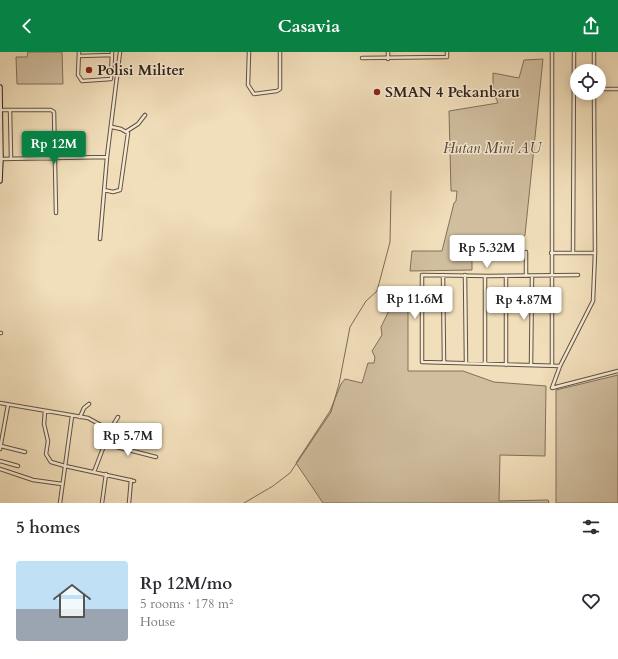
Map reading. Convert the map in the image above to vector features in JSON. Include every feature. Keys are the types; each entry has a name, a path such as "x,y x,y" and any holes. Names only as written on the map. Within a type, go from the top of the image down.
{"main road":[{"path":"0,87 0,181"}],"street":[{"path":"79,52 78,75 80,80 111,79 112,53 79,56"},
{"path":"100,238 107,157 112,127 120,52"},
{"path":"249,52 248,85 254,94 277,91 280,89 280,52"},
{"path":"388,52 388,59"},
{"path":"362,58 388,59 447,57 447,52"},
{"path":"552,52 552,365"},
{"path":"574,52 574,64"},
{"path":"594,52 594,64"},
{"path":"606,89 618,89"},
{"path":"573,100 573,253"},
{"path":"594,100 595,253 593,301 560,366 552,388 618,371"},
{"path":"0,110 53,110 56,157 56,213"},
{"path":"10,110 11,158"},
{"path":"112,127 127,131 138,124 145,115"},
{"path":"104,190 113,192 120,190 127,131"},
{"path":"1,159 107,157"},
{"path":"526,252 526,276"},
{"path":"551,253 595,253"},
{"path":"560,366 506,365 466,362 424,363 421,360 422,275 578,275"},
{"path":"443,275 444,362"},
{"path":"465,275 466,362"},
{"path":"485,276 485,363"},
{"path":"506,276 506,365"},
{"path":"531,365 532,276"},
{"path":"0,403 93,420 110,430"},
{"path":"80,417 84,408 88,404"},
{"path":"0,449 8,405"},
{"path":"45,411 44,424 48,441 46,454 52,463 132,480 128,503"},
{"path":"60,503 72,416"},
{"path":"94,472 110,430 118,417"},
{"path":"105,444 156,457"},
{"path":"0,446 25,452"},
{"path":"0,461 18,466"},
{"path":"0,469 34,480 62,484"},
{"path":"102,503 106,474"}],"green space":[{"path":"28,52 62,52 63,84 17,84 16,57 27,57"},
{"name":"Hutan Mini AU","path":"543,59 525,235 512,250 472,250 472,270 410,271 412,251 442,251 454,203 456,201 457,191 451,191 449,111 498,103 493,92 493,73 519,78 524,60"},
{"path":"397,294 408,296 408,371 463,371 494,382 546,386 545,456 500,455 499,501 548,500 549,503 323,503 296,463 330,411 341,384 345,379 362,383 368,363 374,363 375,357 372,351 382,335 381,327"},
{"path":"618,375 618,503 556,503 556,390"}],"waterway":[{"path":"244,503 273,486 290,473 331,412 339,384 350,327 366,301 377,291 390,242 391,191"}],"place":[{"name":"Polisi Militer","path":"89,70"},
{"name":"SMAN 4 Pekanbaru","path":"377,92"}]}
